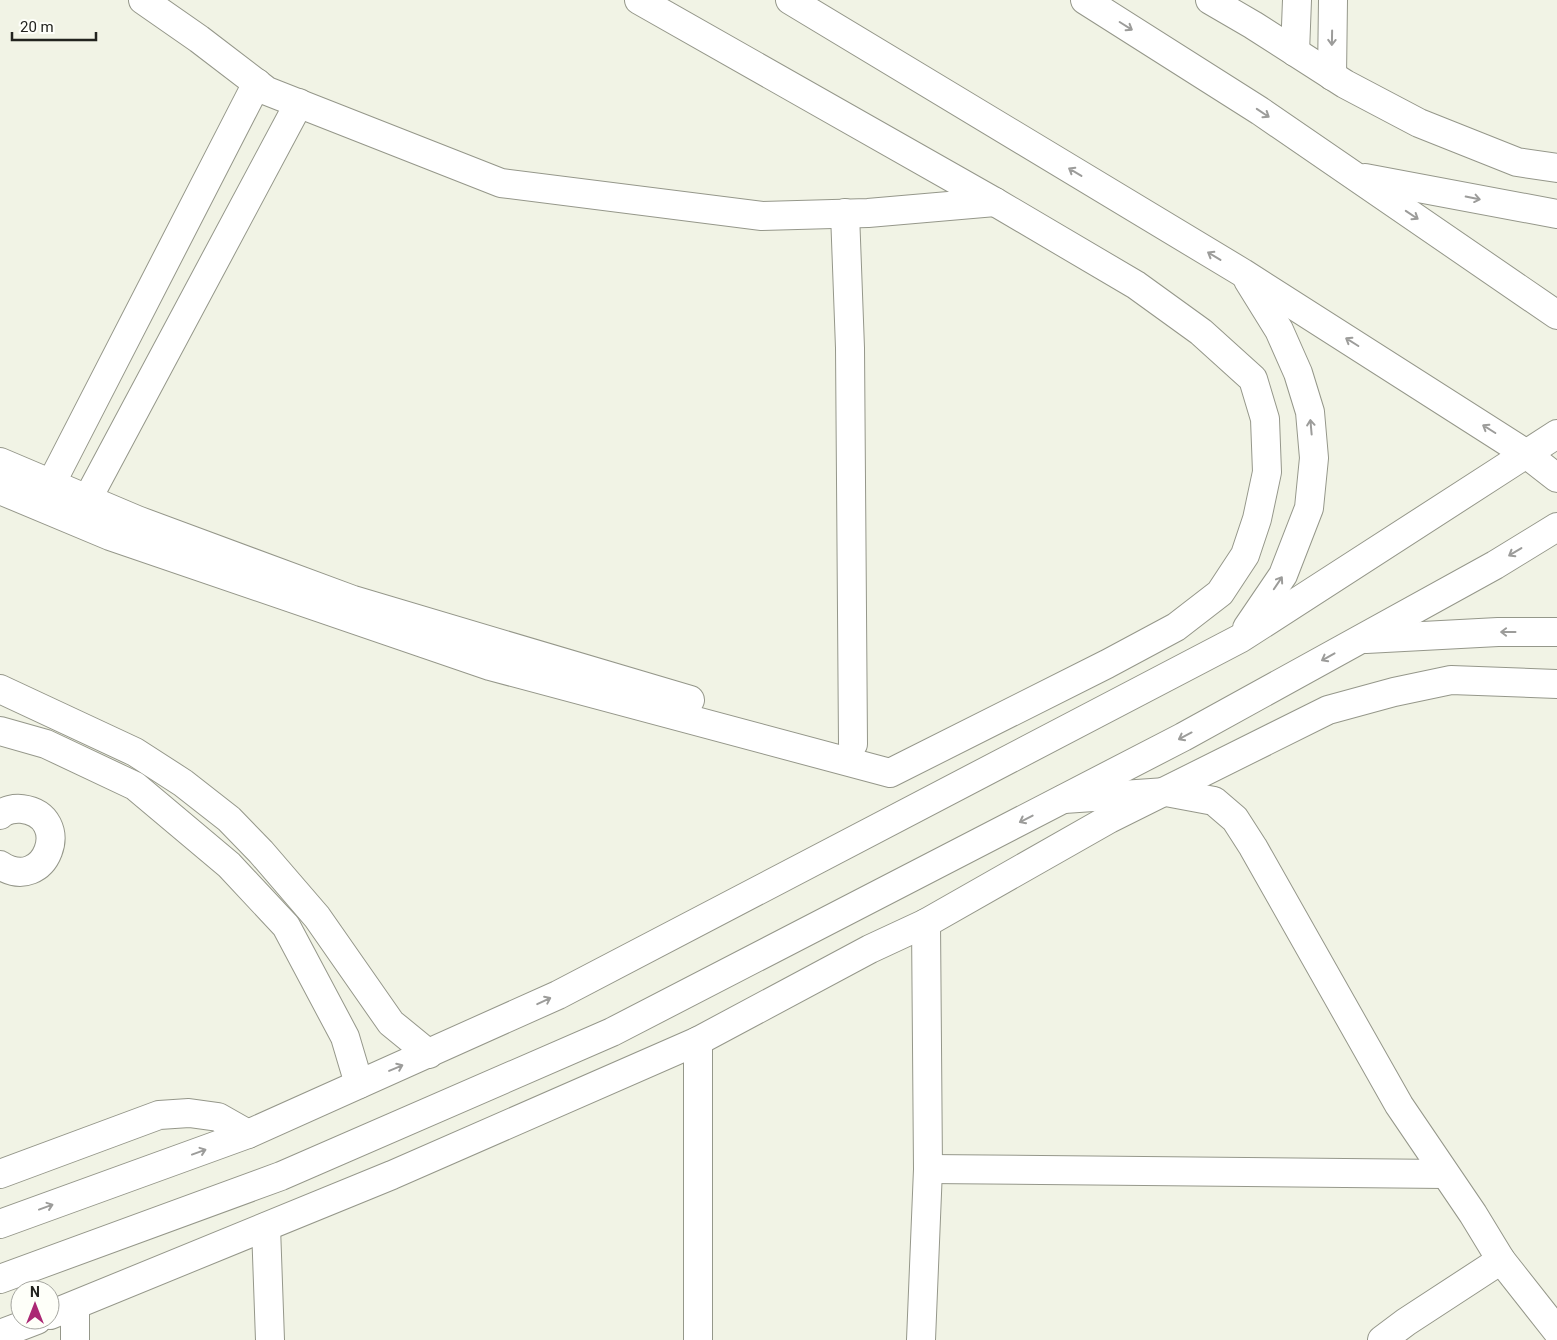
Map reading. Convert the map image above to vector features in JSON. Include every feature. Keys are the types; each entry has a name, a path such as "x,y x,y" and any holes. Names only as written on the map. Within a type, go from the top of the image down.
{"street":[{"path":"143,0 199,39 267,91 501,183 762,216 868,213 995,202"},
{"path":"0,490 110,536 490,666 890,773 1176,628 1220,593 1244,555 1257,519 1267,472 1265,419 1253,379 1201,332 1136,285 995,202 638,0"},
{"path":"790,0 1243,273 1525,453 1557,478"},
{"path":"1085,0 1260,111 1557,315"},
{"path":"1210,0 1332,76 1419,123 1517,162 1557,168"},
{"path":"1295,52 1297,0"},
{"path":"1332,76 1333,0"},
{"path":"52,482 257,83"},
{"path":"88,498 299,103"},
{"path":"1356,177 1557,214"},
{"path":"845,213 850,348 852,744"},
{"path":"1240,638 1283,575 1309,508 1314,458 1310,412 1298,373 1279,330 1243,273"},
{"path":"0,1224 248,1134 558,995 1240,638 1557,434"},
{"path":"0,462 52,482 137,520 353,600 704,705 915,760"},
{"path":"0,1279 281,1176 612,1032 1183,737 1495,565 1557,527"},
{"path":"1360,640 1498,632 1557,632"},
{"path":"60,1311 392,1175 698,1041 870,949 926,923 1109,819 1328,710 1451,680 1557,684"},
{"path":"0,689 135,752 183,783 229,819 261,852 317,918 391,1022 429,1054"},
{"path":"0,731 46,744 135,786 229,865 286,926 345,1037 359,1084"},
{"path":"1064,799 1166,792 1214,801 1235,819 1253,847 1399,1105 1501,1260 1557,1331"},
{"path":"0,815 3,812 16,808 30,810 43,818 50,830 51,844 46,858 36,868 22,872 8,870 0,865"},
{"path":"921,1340 928,1169 926,923"},
{"path":"698,1041 698,1340"},
{"path":"0,1174 159,1114 189,1113 218,1117 248,1134"},
{"path":"928,1169 1445,1174"},
{"path":"266,1226 270,1340"},
{"path":"1382,1340 1406,1322 1501,1260"},
{"path":"75,1306 75,1340"}]}
